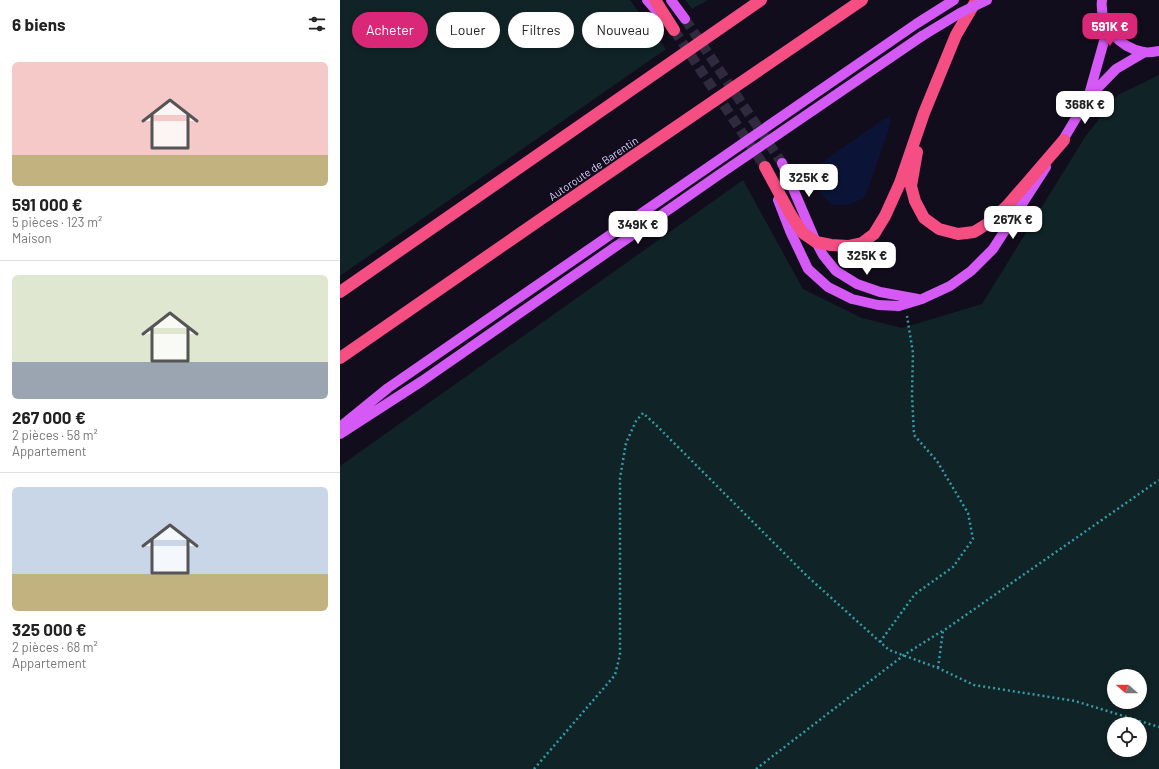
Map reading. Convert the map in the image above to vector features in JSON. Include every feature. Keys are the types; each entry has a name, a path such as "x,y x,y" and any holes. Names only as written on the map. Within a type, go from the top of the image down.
{"highway":[{"path":"656,0 674,30"},
{"path":"340,292 761,0"},
{"name":"Autoroute de Barentin","path":"340,358 862,0"},
{"path":"765,167 791,215 803,233 816,242 848,246 862,243 874,234 885,216 900,183 924,114 956,35 976,0"},
{"path":"924,114 911,186 915,202 924,218 939,229 958,234 974,232 987,224 1007,206 1064,140"}],"main road":[{"path":"647,0 674,30"},
{"path":"671,0 685,19"},
{"path":"340,427 388,388 916,24 954,0"},
{"path":"340,434 422,381 922,36 960,13 987,0"},
{"path":"1100,1 1103,16 1108,27 1117,39 1130,48 1145,52 1159,51"},
{"path":"765,167 790,231 808,269 828,287 852,299 878,305 899,306 922,299 950,286 971,271 994,249 1064,140 1088,98 1108,27"},
{"path":"1088,98 1116,69 1145,52"},
{"path":"782,163 816,242 823,255 836,271 857,284 880,292 922,299"}],"path":[{"path":"880,642 915,594 953,567 973,539 968,513 937,461 914,435 912,395 913,353 906,304"},
{"path":"534,769 615,675 620,655 620,478 626,444 636,420 643,413 807,576 889,650 938,668 974,685 1075,701 1159,727"},
{"path":"756,769 904,655 943,631 1159,480"},
{"path":"938,668 943,631"}],"green space":[{"path":"340,0 630,0 639,12 582,12 582,48 664,48 664,46 666,49 340,276"},
{"path":"685,0 708,0 692,9"},
{"path":"1159,75 1159,769 340,769 340,466 743,180 803,289 862,318 902,328 982,304 1085,137 1118,95"}],"water":[{"path":"889,117 891,122 863,199 847,205 833,205 816,187 816,176 821,163"}],"tunnel":[{"path":"685,19 782,163"},
{"path":"674,30 765,167"}]}
